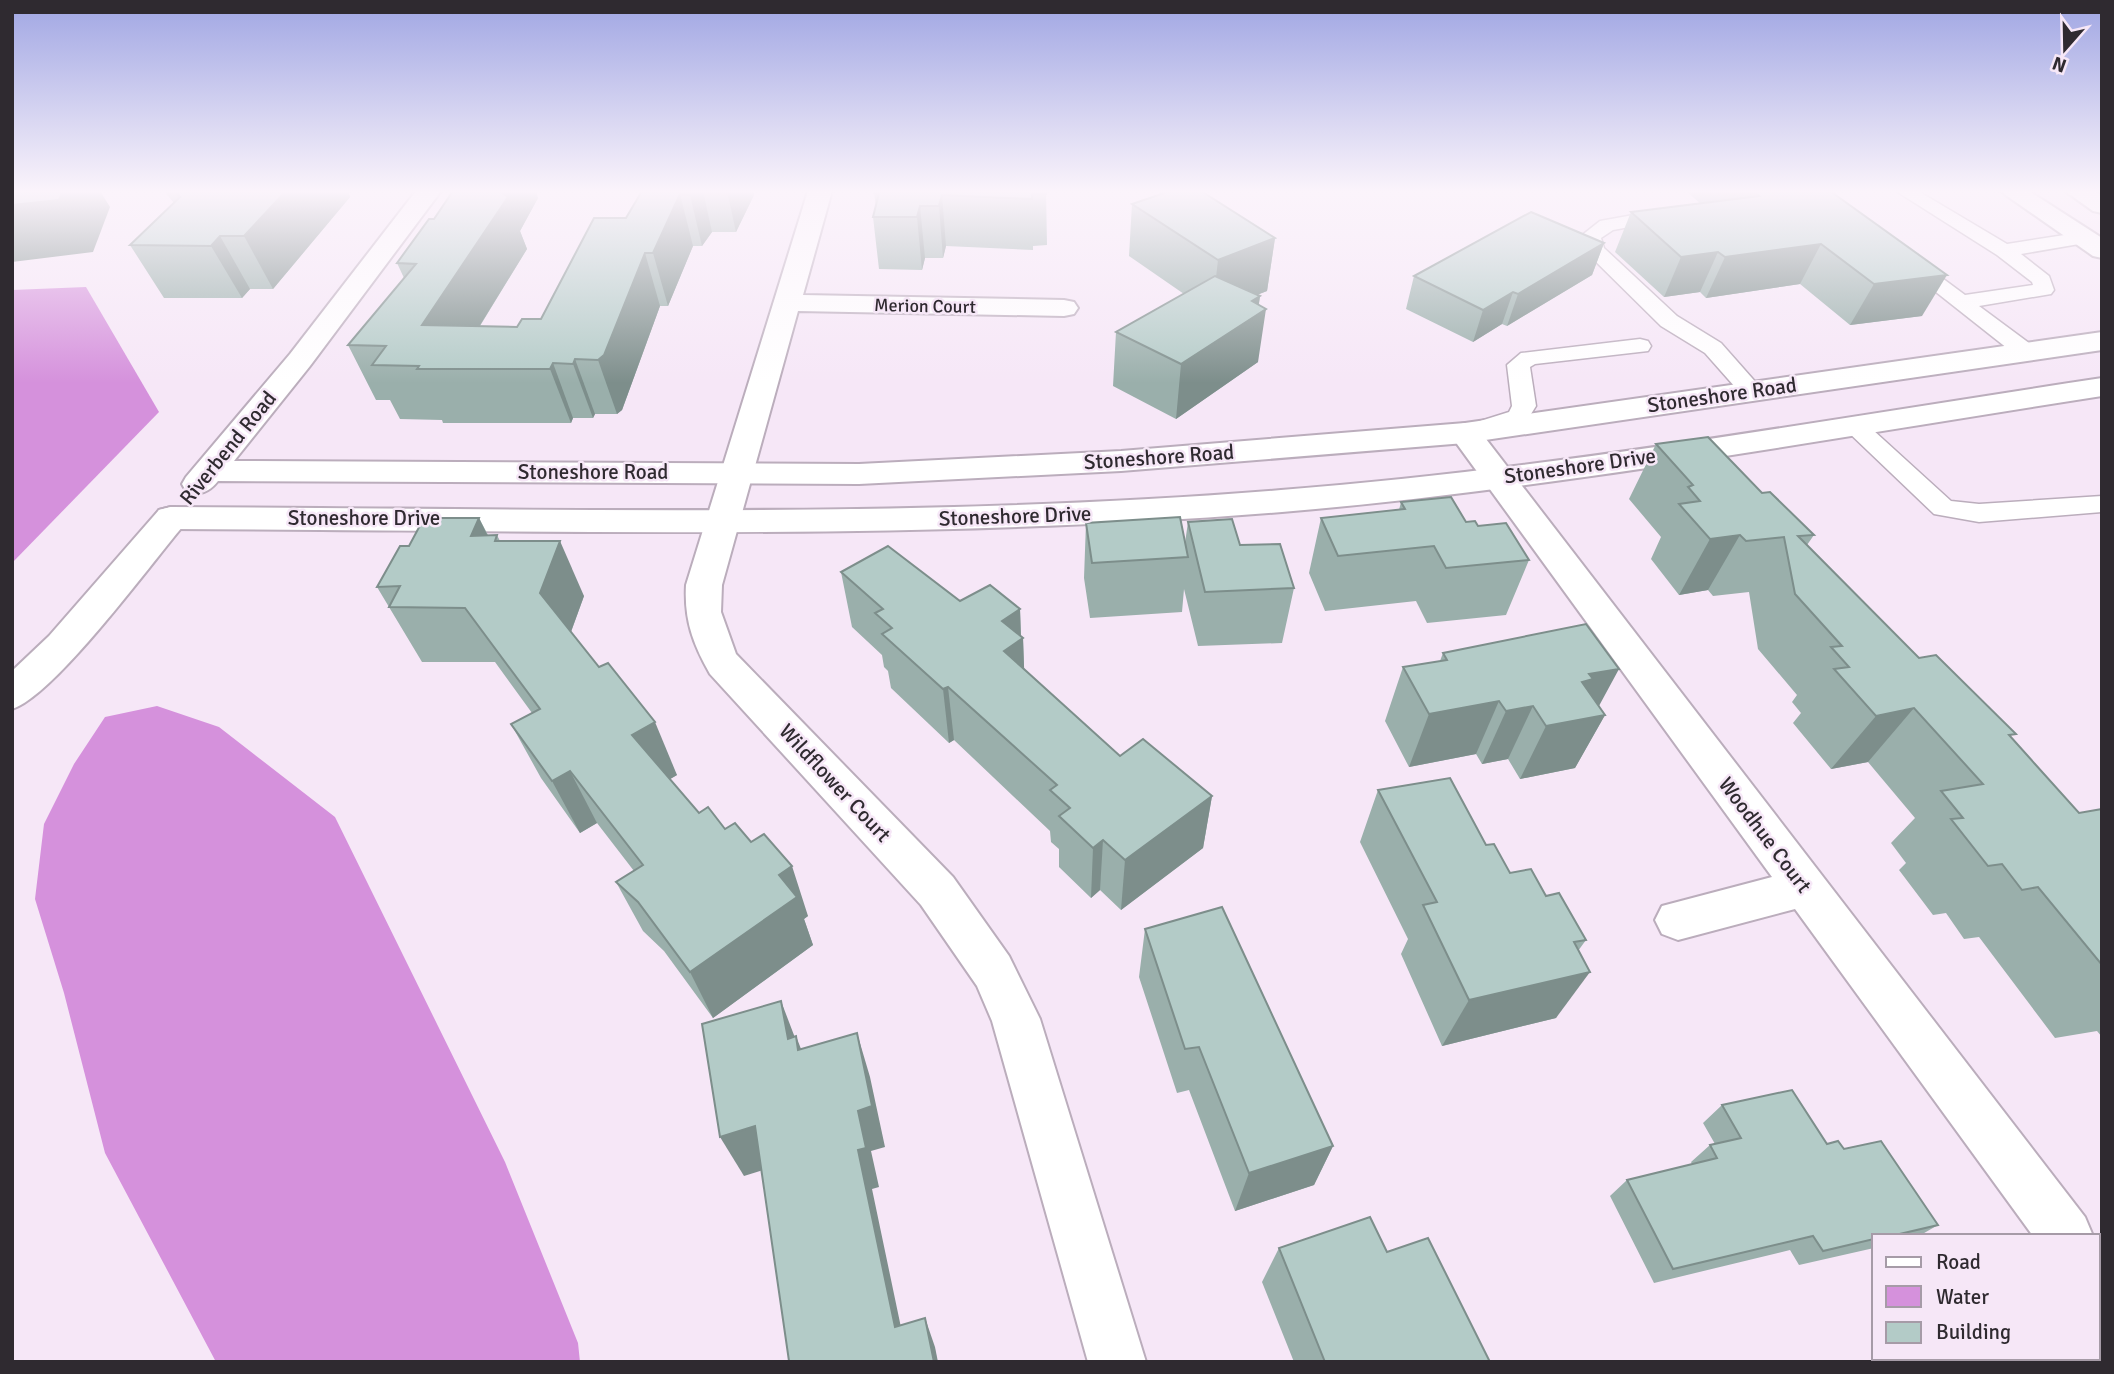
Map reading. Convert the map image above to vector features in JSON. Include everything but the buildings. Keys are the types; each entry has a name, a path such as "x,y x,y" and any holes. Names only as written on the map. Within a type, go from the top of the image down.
{"street":[{"name":"Riverbend Road","path":"12,694 71,636 171,518 300,359 380,255"},
{"name":"Wildflower Court","path":"801,255 704,585 703,612 712,645 723,664 937,891 993,971 1016,1018 1117,1362"},
{"name":"Merion Court","path":"786,303 1064,308"},
{"name":"Stoneshore Road","path":"209,471 859,474 1121,461 1465,433 2102,341"},
{"path":"1854,425 2102,387"},
{"name":"Stoneshore Drive","path":"171,518 907,520 1086,514 1284,500 1499,478 1854,425"},
{"name":"Woodhue Court","path":"1465,433 2064,1234"},
{"path":"1678,920 1804,888"}],"lane":[{"path":"1599,255 1669,321 1713,348 1752,391"},
{"path":"1899,255 2025,351"},
{"path":"1961,302 2045,290 2042,280 2009,255"},
{"path":"1465,433 1518,417 1524,406 1518,365 1529,358 1640,346"},
{"path":"1854,425 1943,508 1979,513 2102,504"}],"water":[{"path":"86,287 159,412 12,563 12,290"},
{"path":"157,706 219,727 335,817 505,1162 578,1343 580,1362 216,1362 105,1153 64,993 35,899 44,824 74,764 105,717"}]}
